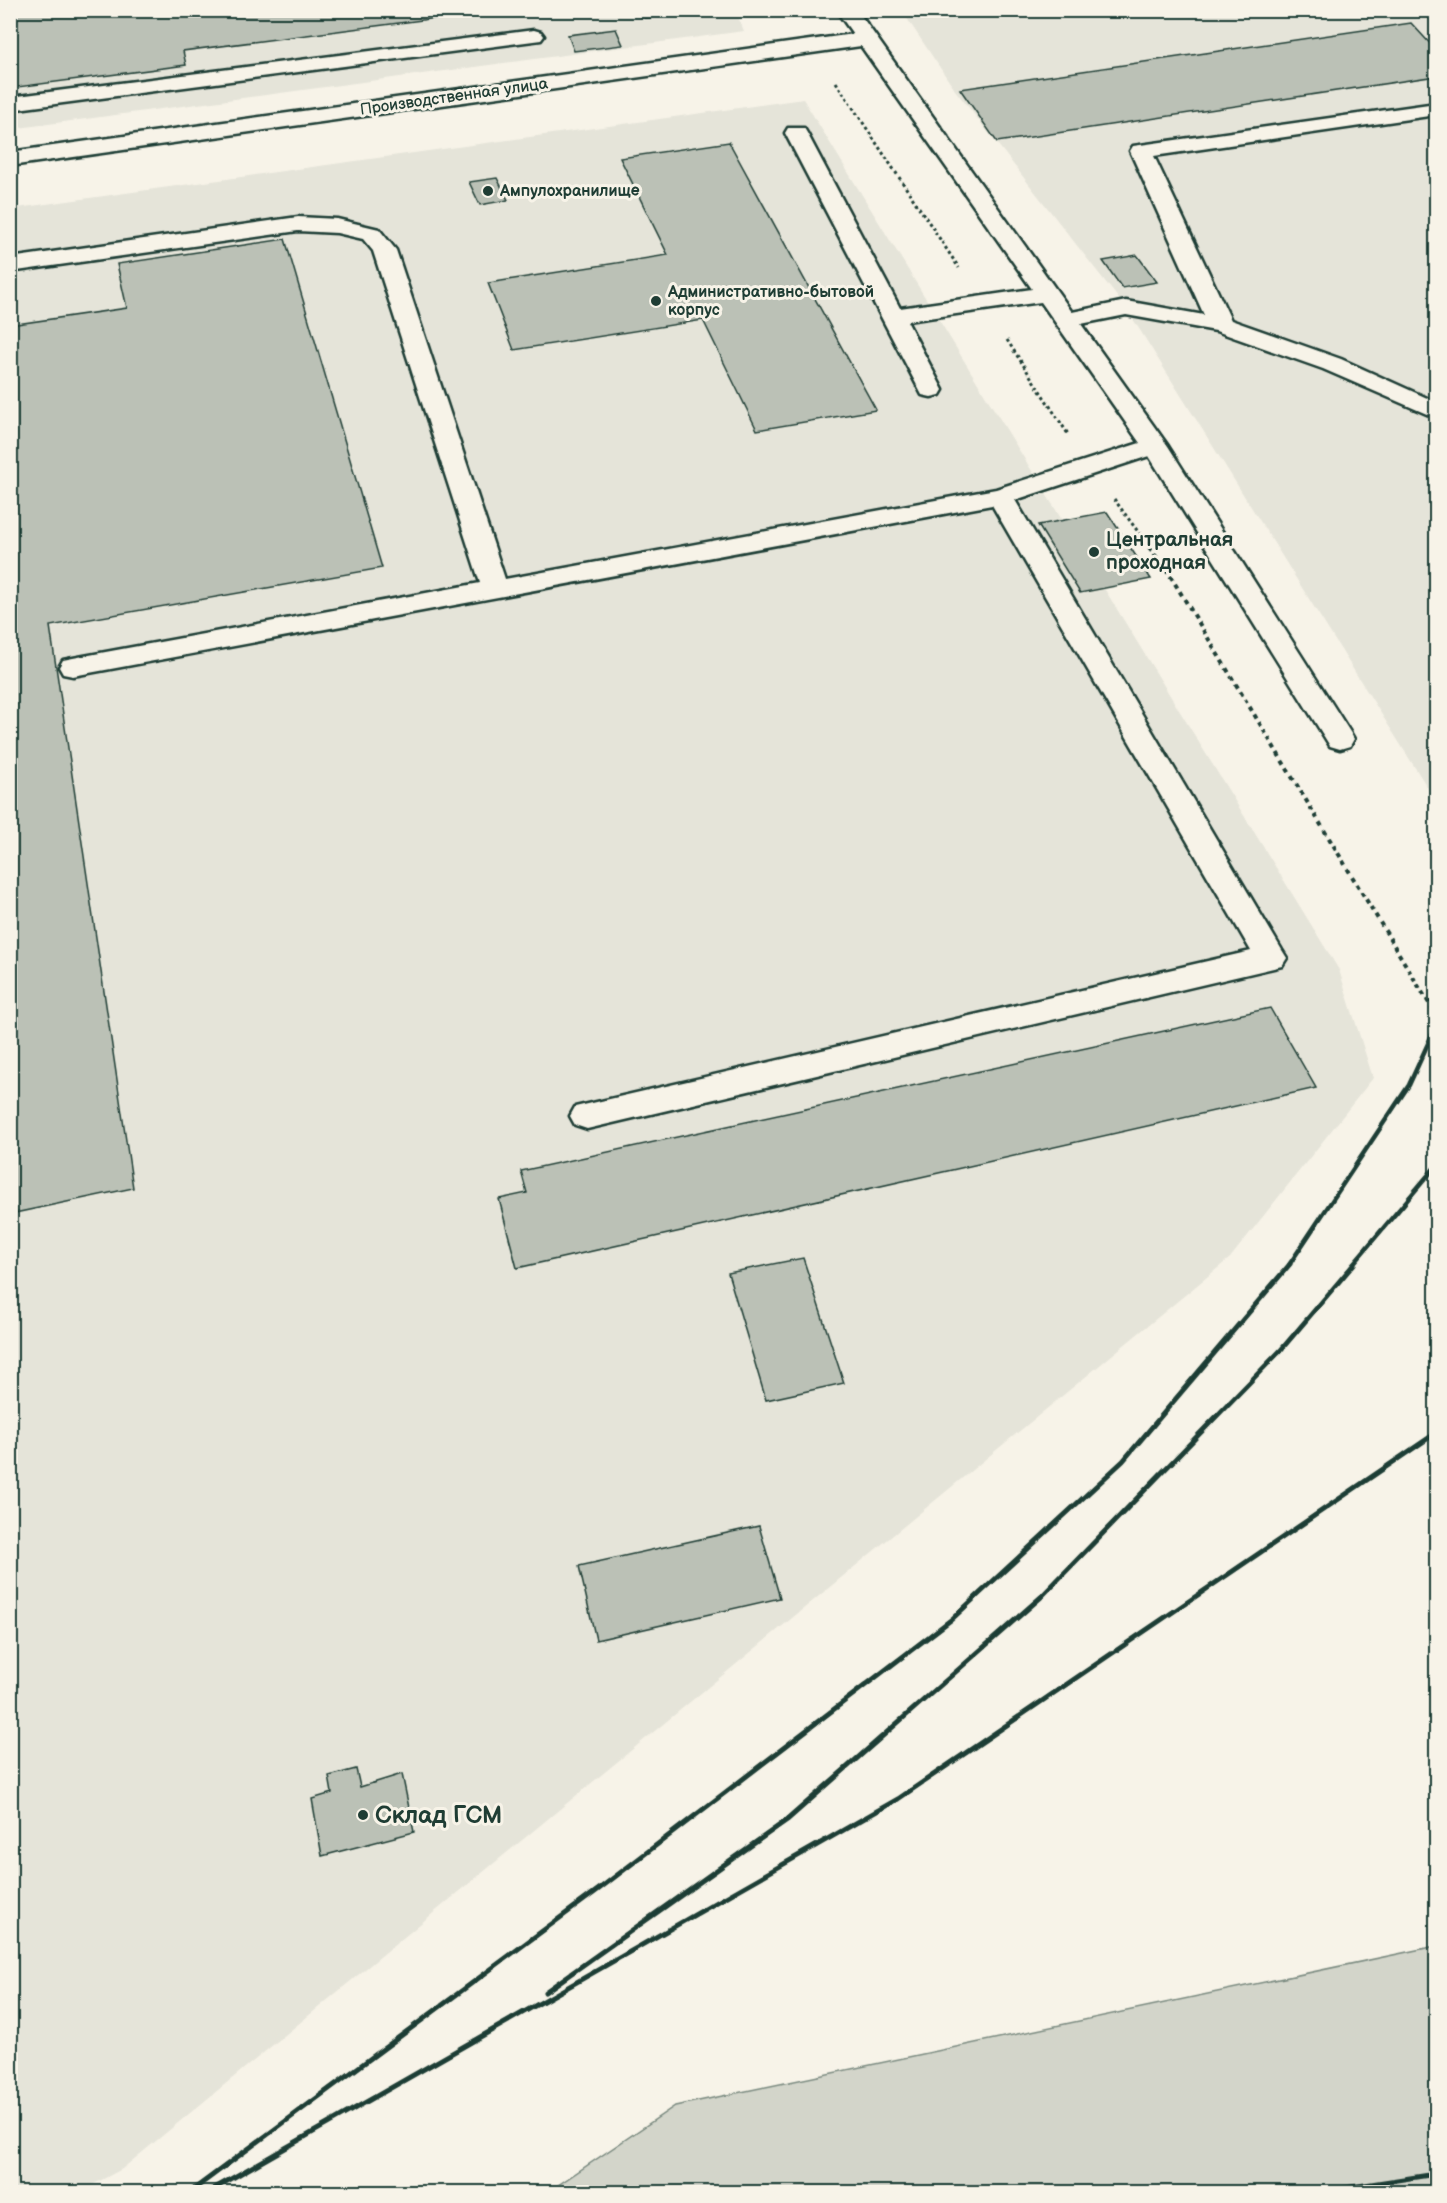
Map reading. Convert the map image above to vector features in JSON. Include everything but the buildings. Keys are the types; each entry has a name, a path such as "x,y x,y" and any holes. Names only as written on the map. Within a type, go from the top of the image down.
{"street":[{"path":"846,10 864,39 1155,446 1340,739"},
{"path":"10,104 534,36"},
{"name":"Производственная улица","path":"10,159 864,39"},
{"path":"1221,325 1141,151 1437,109"},
{"path":"796,133 932,390"},
{"path":"10,265 298,224 337,226 371,234 384,250 496,591"},
{"path":"892,316 1048,294"},
{"path":"1067,320 1126,308 1221,325 1332,364 1437,411"},
{"path":"73,668 1000,496 1155,446"},
{"path":"587,1116 1271,958 1000,496"}],"path":[{"path":"813,46 1090,467 1172,577 1437,1015"}],"shaded area":[{"path":"735,10 744,31 11,129 10,11"},
{"path":"902,11 1436,11 1436,801 1126,308 955,90"},
{"path":"803,99 1339,970 1373,1078 1230,1258 122,2169 79,2192 10,2192 10,209"},
{"path":"1436,1946 1436,2192 548,2192 675,2106"}],"railway":[{"path":"1289,1265 1409,1085 1436,1026"},
{"path":"1352,1265 1436,1166"},
{"path":"190,2192 599,1889 952,1619 1123,1461 1290,1264"},
{"path":"545,1992 787,1820 1041,1597 1280,1351 1354,1264"},
{"path":"208,2192 898,1799 1436,1433"},
{"path":"1319,2192 1436,2174"}],"place":[{"name":"Ампулохранилище","path":"488,191"},
{"name":"Административно-бытовой корпус","path":"656,301"},
{"name":"Центральная проходная","path":"1094,552"},
{"name":"Склад ГСМ","path":"363,1815"}]}
